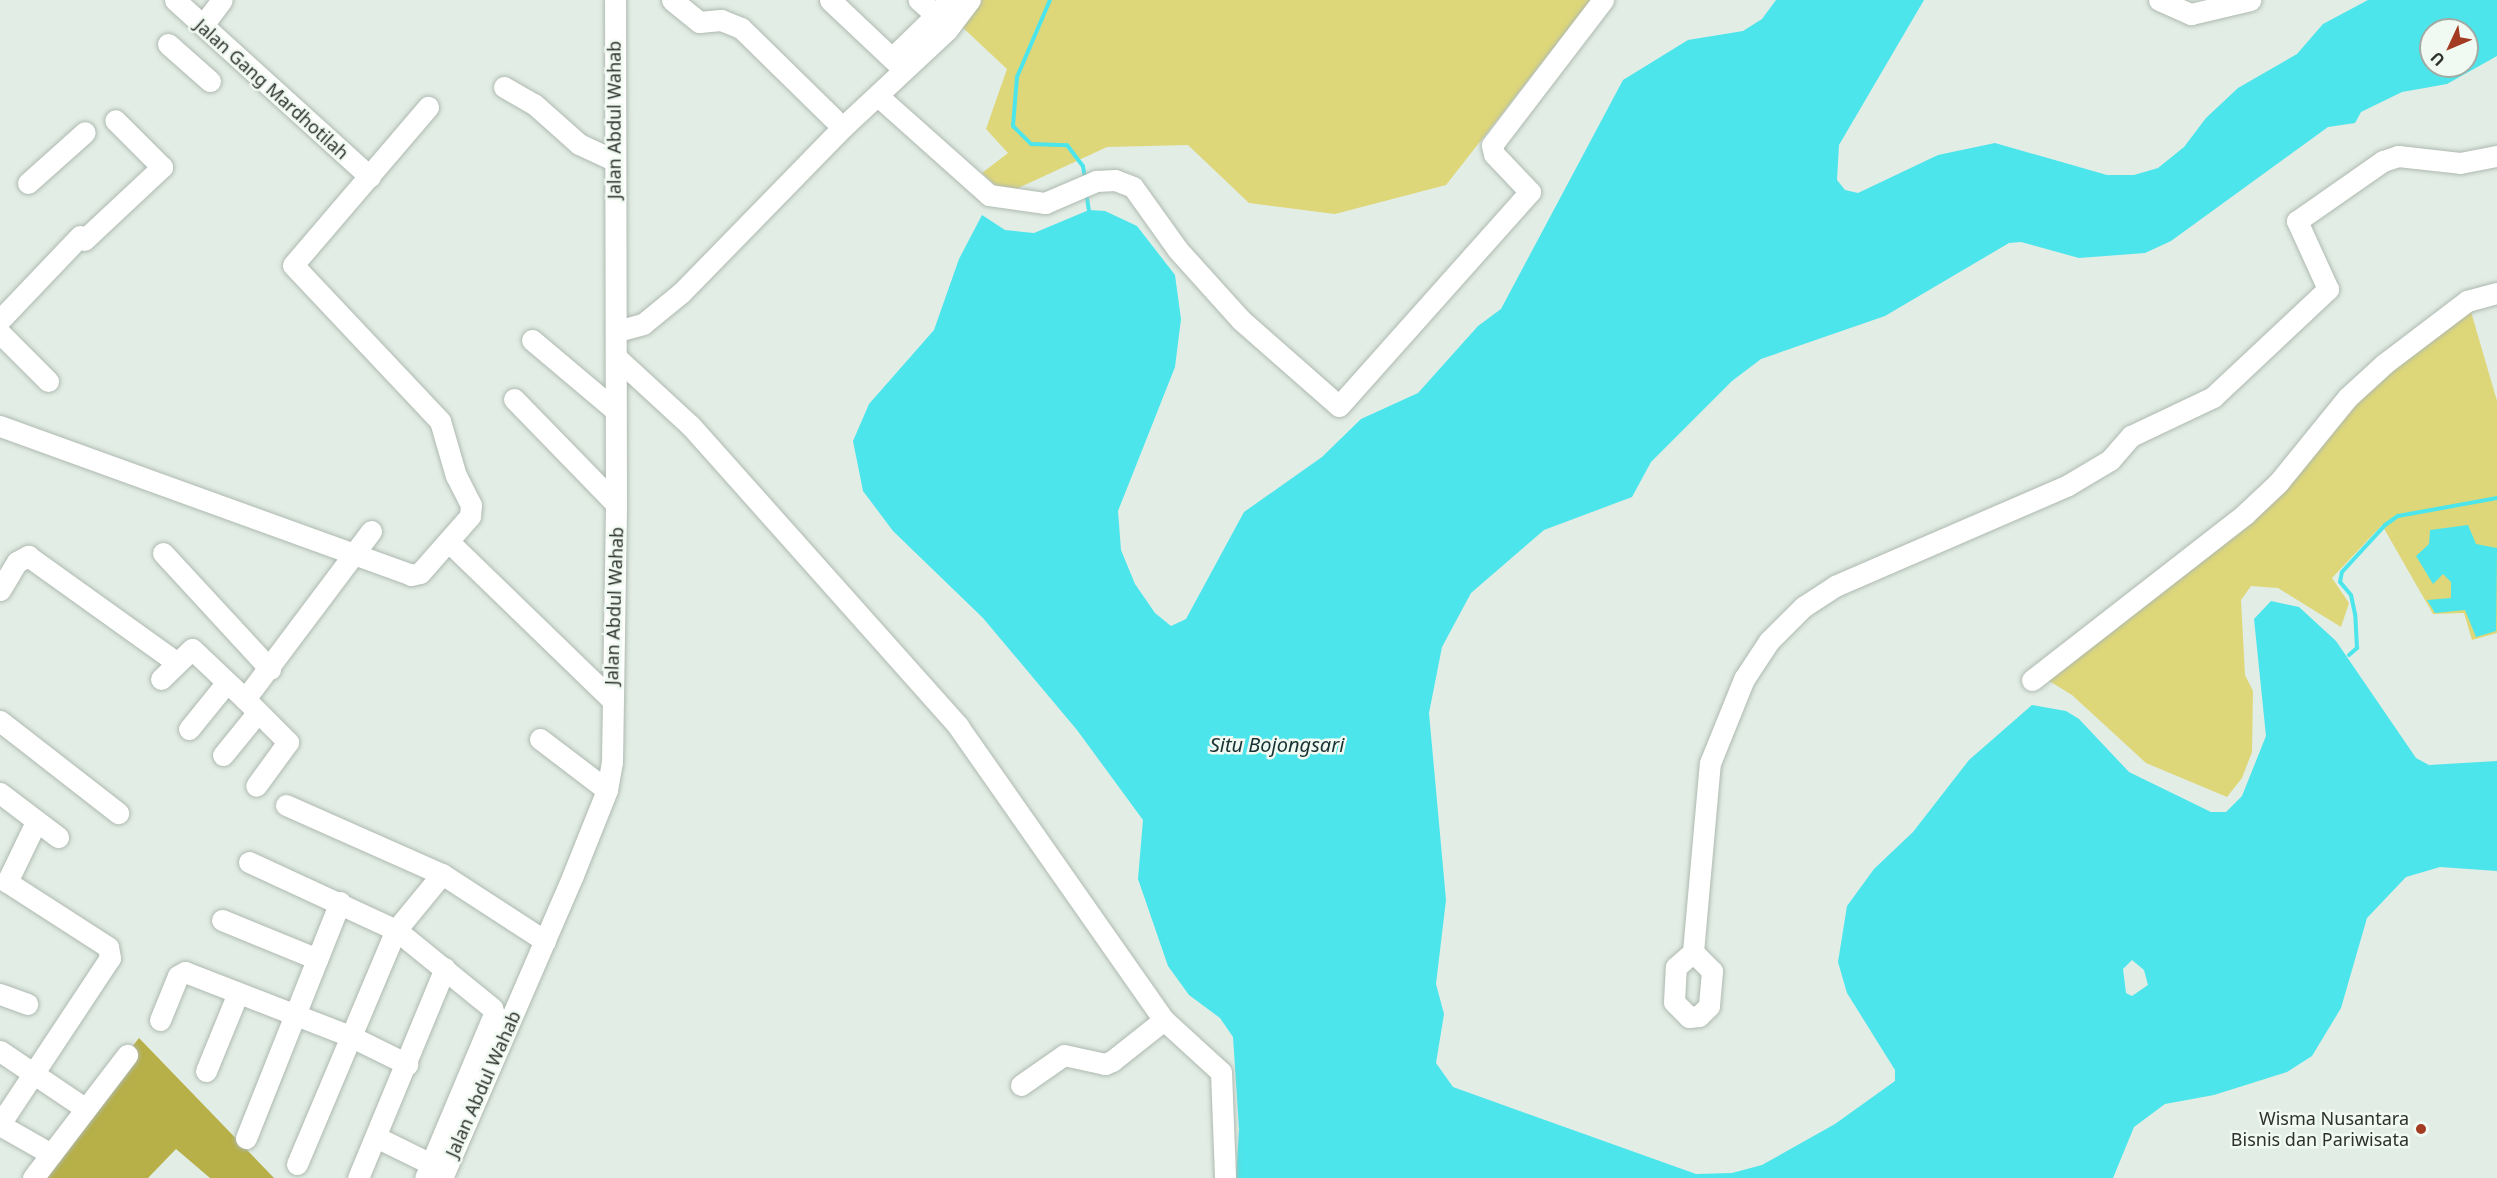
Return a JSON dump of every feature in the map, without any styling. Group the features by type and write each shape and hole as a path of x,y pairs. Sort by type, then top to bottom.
{"street":[{"name":"Jalan Gang Mardhotilah","path":"175,0 370,177"},
{"path":"210,81 162,43 198,21 222,0"},
{"name":"Jalan Abdul Wahab","path":"433,1173 512,1020 607,790 616,504 617,331 613,159 615,0"},
{"path":"672,0 699,22 721,21 741,28 834,119"},
{"path":"830,0 898,64"},
{"path":"617,331 643,324 682,292 878,96 898,64 942,8 919,0"},
{"path":"898,64 947,30 970,0"},
{"path":"878,96 989,195 1045,203 1096,181 1115,180 1133,187 1178,250 1241,320 1339,406 1530,192 1494,154 1492,145 1603,0"},
{"path":"2158,0 2191,15 2250,0"},
{"path":"504,87 534,104 579,144 613,159"},
{"path":"0,426 415,575 470,516 471,504 456,476 440,421 292,265 428,107"},
{"path":"0,320 82,238 162,167 115,120"},
{"path":"28,183 85,132"},
{"path":"1694,952 1710,763 1744,679 1775,634 1803,607 1835,586 2068,485 2110,459 2131,436 2213,397 2328,289 2297,221 2328,197 2390,158 2446,164 2497,156"},
{"path":"2032,680 2245,514 2288,471 2348,397 2384,364 2467,301 2497,293"},
{"path":"0,333 48,381"},
{"path":"532,340 615,410"},
{"path":"617,358 691,426 971,741 1164,1020 1221,1072 1226,1110 1225,1178"},
{"path":"514,399 616,504"},
{"path":"223,755 270,669 356,555 371,531"},
{"path":"448,542 611,699"},
{"path":"163,552 270,669"},
{"path":"0,590 17,562 28,556 176,662"},
{"path":"161,679 192,649 288,742 256,786"},
{"path":"189,729 227,682"},
{"path":"0,721 24,735 118,813"},
{"path":"540,739 607,790"},
{"path":"0,793 35,824 58,837"},
{"path":"286,805 442,874 544,941"},
{"path":"35,824 7,882 111,953 0,1124 51,1154"},
{"path":"249,862 340,902 396,930 486,1001 494,1014 433,1173 376,1137"},
{"path":"297,1164 396,930 442,874"},
{"path":"246,1138 292,1014 340,902"},
{"path":"222,920 317,958"},
{"path":"358,1178 445,968"},
{"path":"160,1020 178,976 185,972 350,1036 407,1064"},
{"path":"206,1071 238,993"},
{"path":"0,994 27,1004"},
{"path":"1021,1085 1064,1055 1105,1064 1112,1061 1164,1020"},
{"path":"0,1051 83,1107"},
{"path":"33,1178 83,1107 127,1055"}],"shaded area":[{"path":"982,0 1591,0 1446,185 1335,214 1249,203 1188,145 1107,147 1005,194 982,173 1008,153 986,129 1007,69 960,25"},
{"path":"2469,305 2497,401 2497,633 2472,640 2464,613 2433,614 2382,525 2332,578 2349,603 2341,627 2278,588 2251,586 2241,600 2245,675 2253,691 2252,752 2242,778 2227,797 2146,763 2072,695 2046,679 2200,561 2353,400"},
{"path":"139,1038 274,1178 210,1178 176,1149 148,1178 29,1178"}],"water":[{"name":"Situ Bojongsari","path":"1776,0 1924,0 1839,145 1837,180 1845,190 1858,193 1938,155 1995,143 2107,175 2134,175 2158,168 2184,147 2206,118 2238,88 2297,54 2323,24 2368,0 2497,0 2497,56 2479,66 2479,18 2419,18 2419,78 2458,78 2447,84 2402,92 2361,112 2355,123 2328,127 2171,241 2145,253 2079,258 2021,242 2009,243 1885,316 1761,359 1732,381 1651,462 1632,497 1544,530 1471,593 1442,647 1429,713 1446,900 1436,984 1444,1014 1436,1063 1453,1087 1696,1174 1732,1173 1762,1165 1835,1124 1895,1081 1895,1070 1847,993 1838,962 1847,906 1874,869 1913,832 1969,760 2032,705 2066,711 2079,719 2129,772 2211,812 2226,812 2242,796 2266,736 2254,619 2271,601 2299,607 2336,641 2416,758 2429,765 2497,761 2497,871 2440,867 2406,877 2367,918 2341,1008 2312,1056 2287,1072 2214,1095 2165,1104 2134,1127 2113,1178 1236,1178 1239,1129 1233,1037 1220,1018 1189,995 1168,966 1138,879 1143,820 1077,730 983,618 893,531 863,491 853,441 869,404 934,330 959,259 982,215 1005,230 1034,233 1089,210 1105,211 1137,226 1175,275 1181,319 1175,367 1118,511 1121,550 1135,584 1155,613 1171,626 1186,619 1244,512 1322,457 1361,419 1418,393 1478,326 1501,309 1623,80 1688,40 1743,31 1762,19","holes":["2132,960 2144,970 2148,985 2132,996 2126,993 2123,969"]},
{"path":"2468,525 2476,544 2497,548 2496,631 2476,637 2465,610 2435,613 2427,600 2451,598 2451,582 2443,574 2433,584 2416,556 2429,544 2430,530"}],"waterway":[{"path":"1050,0 1017,77 1013,126 1031,144 1067,145 1083,166 1085,179"},
{"path":"1086,192 1089,210"},
{"path":"2349,655 2357,648 2355,614 2351,595 2340,582 2342,572 2385,525 2398,516 2497,498"}],"place":[{"name":"Wisma Nusantara Bisnis dan Pariwisata","path":"2421,1129"}]}
